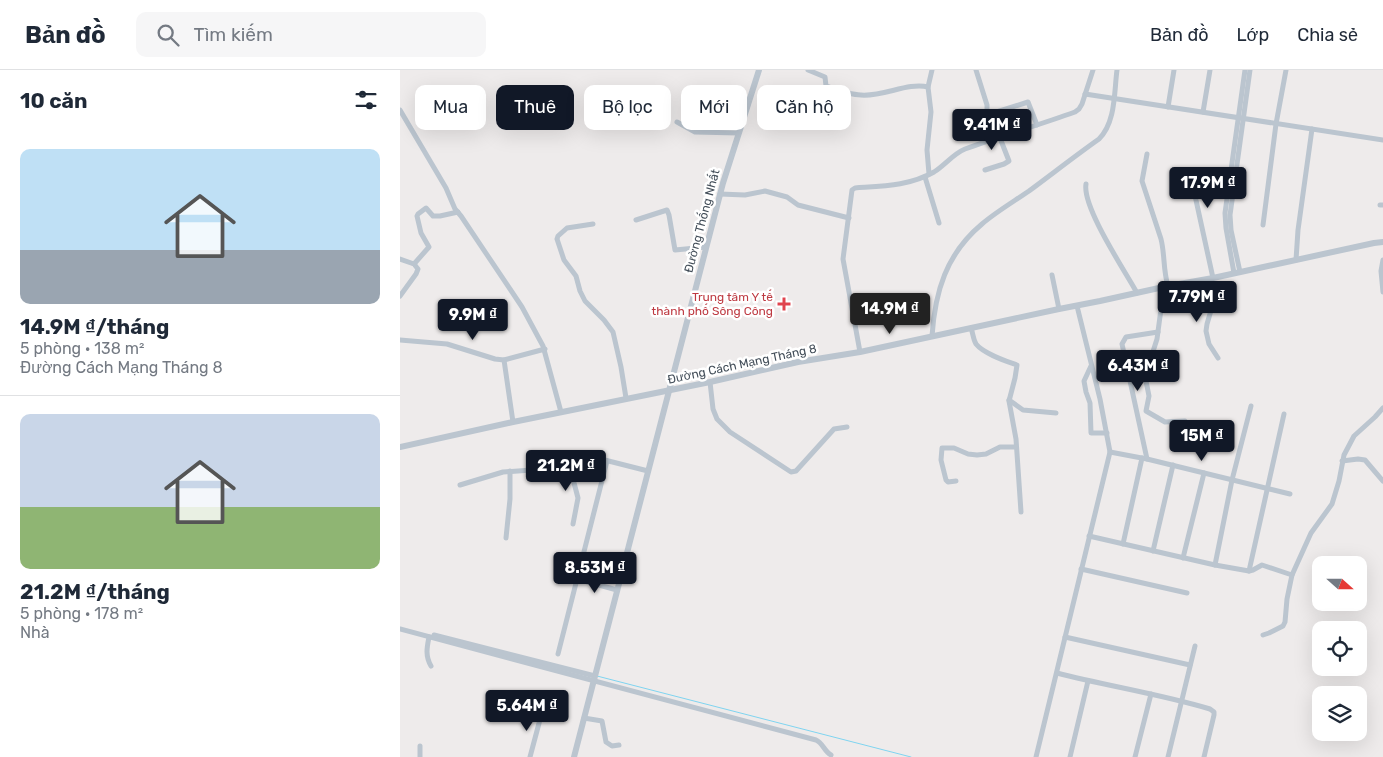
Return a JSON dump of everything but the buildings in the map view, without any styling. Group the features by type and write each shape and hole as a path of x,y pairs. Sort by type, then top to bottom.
{"street":[{"name":"Đường Thống Nhất","path":"574,757 720,194 759,70"},
{"path":"808,70 825,77 826,86 861,96 886,93 918,85 928,87"},
{"path":"932,70 928,87 931,112 927,176 940,223"},
{"path":"976,70 987,105 987,126 990,141"},
{"path":"860,352 843,265 853,188 902,184 927,176 939,169 959,152 1075,112 1082,104 1093,70"},
{"path":"932,336 936,299 947,268 962,245 988,219 1099,139 1109,124 1117,70"},
{"path":"1168,107 1173,70"},
{"path":"1204,112 1210,70"},
{"path":"1237,272 1230,215 1244,70"},
{"path":"1240,118 1250,70"},
{"path":"1263,225 1276,124 1286,70"},
{"path":"1085,94 1383,140"},
{"path":"988,115 1028,102 1037,126"},
{"path":"400,110 430,159 455,209 522,307 545,349 561,412"},
{"path":"677,122 695,132 739,134"},
{"path":"1296,260 1298,230 1312,129"},
{"path":"985,170 1009,161 1000,138"},
{"path":"1147,154 1142,181 1163,247 1165,287 1156,344 1150,360 1146,381 1148,396 1146,411 1165,422 1185,421 1188,425 1190,443 1201,449"},
{"path":"1175,180 1190,176 1194,191 1211,278 1212,307 1206,331 1209,344 1218,358"},
{"path":"1086,184 1085,193 1098,226 1138,293"},
{"path":"720,194 745,195 765,191 787,196 798,205 849,218"},
{"path":"414,264 429,247 421,233 418,214 426,208 433,216 458,212"},
{"path":"636,220 666,210 668,212 675,250 706,247"},
{"path":"593,224 567,228 557,239 564,260 576,276 585,301 613,332 626,398"},
{"name":"Đường Cách Mạng Tháng 8","path":"400,447 798,362 860,352 1383,242"},
{"path":"400,259 414,264 418,269 400,296"},
{"path":"1383,260 1381,271 1383,292"},
{"path":"1052,275 1059,309"},
{"path":"1036,757 1110,452 1097,385 1077,306"},
{"path":"971,328 974,341 981,348 1017,365 1009,407 1016,447 1022,512"},
{"path":"1123,544 1145,459 1122,344 1126,337 1158,332"},
{"path":"400,340 447,344 504,360 545,349"},
{"path":"504,360 513,422"},
{"path":"1091,366 1084,381 1090,403 1091,433 1107,433"},
{"path":"710,382 713,409 717,419 730,432 791,472 796,471 834,429 847,426"},
{"path":"1009,400 1023,410 1056,413"},
{"path":"1215,565 1232,480 1251,406"},
{"path":"1263,635 1283,626 1292,575 1311,533 1332,504 1339,481 1342,461 1354,436 1383,408"},
{"path":"1249,570 1284,414"},
{"path":"956,481 948,482 946,480 941,460 942,448 955,448 968,454 977,455 986,454 1000,447 1016,447"},
{"path":"1110,452 1173,465 1290,494"},
{"path":"460,485 499,473 544,469 585,455 648,471"},
{"path":"568,460 578,498 573,524"},
{"path":"558,654 607,460"},
{"path":"1342,461 1364,460 1383,481"},
{"path":"1153,551 1173,465"},
{"path":"506,538 510,504 510,471"},
{"path":"1183,558 1204,473"},
{"path":"1089,536 1215,565 1253,570 1262,564 1292,575"},
{"path":"1081,569 1187,594"},
{"path":"577,579 617,590"},
{"path":"400,627 816,740 821,742 824,750 831,755"},
{"path":"400,627 429,637 594,679"},
{"path":"429,637 427,652 428,662 431,666"},
{"path":"1065,637 1190,665"},
{"path":"1168,757 1195,646"},
{"path":"1057,673 1151,694 1206,708 1214,712 1204,757"},
{"path":"1070,757 1088,681"},
{"path":"1135,757 1151,694"},
{"path":"530,757 542,712"},
{"path":"584,718 602,721 606,742 612,746 619,746"},
{"path":"420,746 420,757"}],"waterway":[{"path":"597,676 911,757"}],"place":[{"name":"Trung tâm Y tế thành phố Sông Công","path":"784,304"}]}
